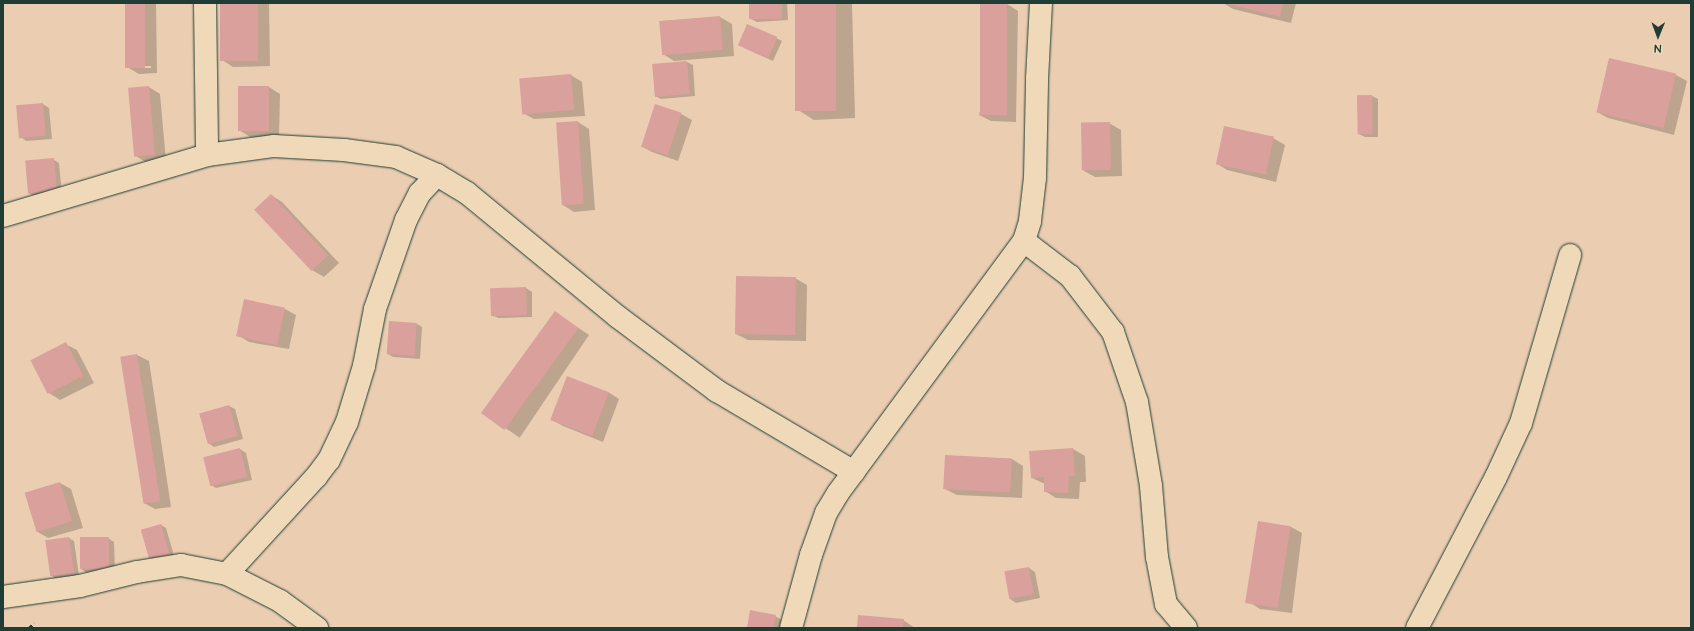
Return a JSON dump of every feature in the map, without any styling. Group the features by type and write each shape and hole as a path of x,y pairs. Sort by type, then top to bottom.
{"street":[{"path":"205,3 207,155"},
{"path":"791,628 811,555 826,512 1024,241 1030,221 1035,178 1040,3"},
{"path":"3,216 207,155 274,146 344,150 396,157 437,174 468,193 618,317 717,391 854,472"},
{"path":"226,574 316,477 329,460 347,422 364,366 375,309 406,220 420,193 437,174"},
{"path":"1024,241 1070,276 1113,332 1137,402 1151,486 1157,557 1166,604 1186,628"},
{"path":"1417,628 1496,477 1521,423 1570,255"},
{"path":"3,597 80,586 137,572 181,565 226,574 280,601 317,628"}],"building":[{"path":"125,3 145,3 145,68 125,68"},
{"path":"220,3 258,3 258,61 220,61"},
{"path":"749,3 782,3 782,19 749,19"},
{"path":"795,3 836,3 836,111 795,111"},
{"path":"980,3 1007,3 1007,115 980,115"},
{"path":"1224,3 1283,3 1280,17"},
{"path":"720,16 723,50 662,55 659,21"},
{"path":"747,24 777,37 768,58 738,45"},
{"path":"1609,58 1676,74 1664,128 1596,113"},
{"path":"687,61 690,94 655,97 652,64"},
{"path":"571,74 574,110 522,114 519,79"},
{"path":"149,86 155,155 134,157 128,88"},
{"path":"238,86 269,86 269,131 238,131"},
{"path":"1357,95 1372,95 1373,134 1358,134"},
{"path":"43,103 46,136 19,138 16,105"},
{"path":"655,104 682,113 668,155 641,147"},
{"path":"578,121 584,204 562,205 556,123"},
{"path":"1110,122 1111,170 1082,170 1081,123"},
{"path":"1224,126 1274,137 1266,175 1216,164"},
{"path":"54,158 57,191 28,193 25,161"},
{"path":"271,194 328,255 311,271 254,210"},
{"path":"736,276 796,277 795,335 735,334"},
{"path":"526,287 527,315 491,316 490,288"},
{"path":"244,299 285,308 277,345 236,336"},
{"path":"555,311 578,328 504,430 481,413"},
{"path":"389,321 417,323 415,356 387,354"},
{"path":"66,342 83,376 48,394 30,360"},
{"path":"137,354 160,501 144,504 120,357"},
{"path":"567,376 609,392 592,436 550,420"},
{"path":"229,405 238,436 208,444 199,414"},
{"path":"240,448 247,477 210,486 203,457"},
{"path":"1073,448 1075,476 1069,476 1068,493 1044,492 1044,477 1031,478 1029,451"},
{"path":"945,455 1012,459 1010,492 943,489"},
{"path":"60,482 72,521 37,532 25,493"},
{"path":"1258,521 1291,526 1278,608 1245,603"},
{"path":"161,524 170,556 150,562 141,530"},
{"path":"69,537 74,573 50,576 45,540"},
{"path":"80,537 109,537 109,569 80,569"},
{"path":"1029,567 1034,595 1009,599 1004,571"},
{"path":"750,610 776,615 773,628 747,628"},
{"path":"858,615 904,619 903,628 857,628"}]}
